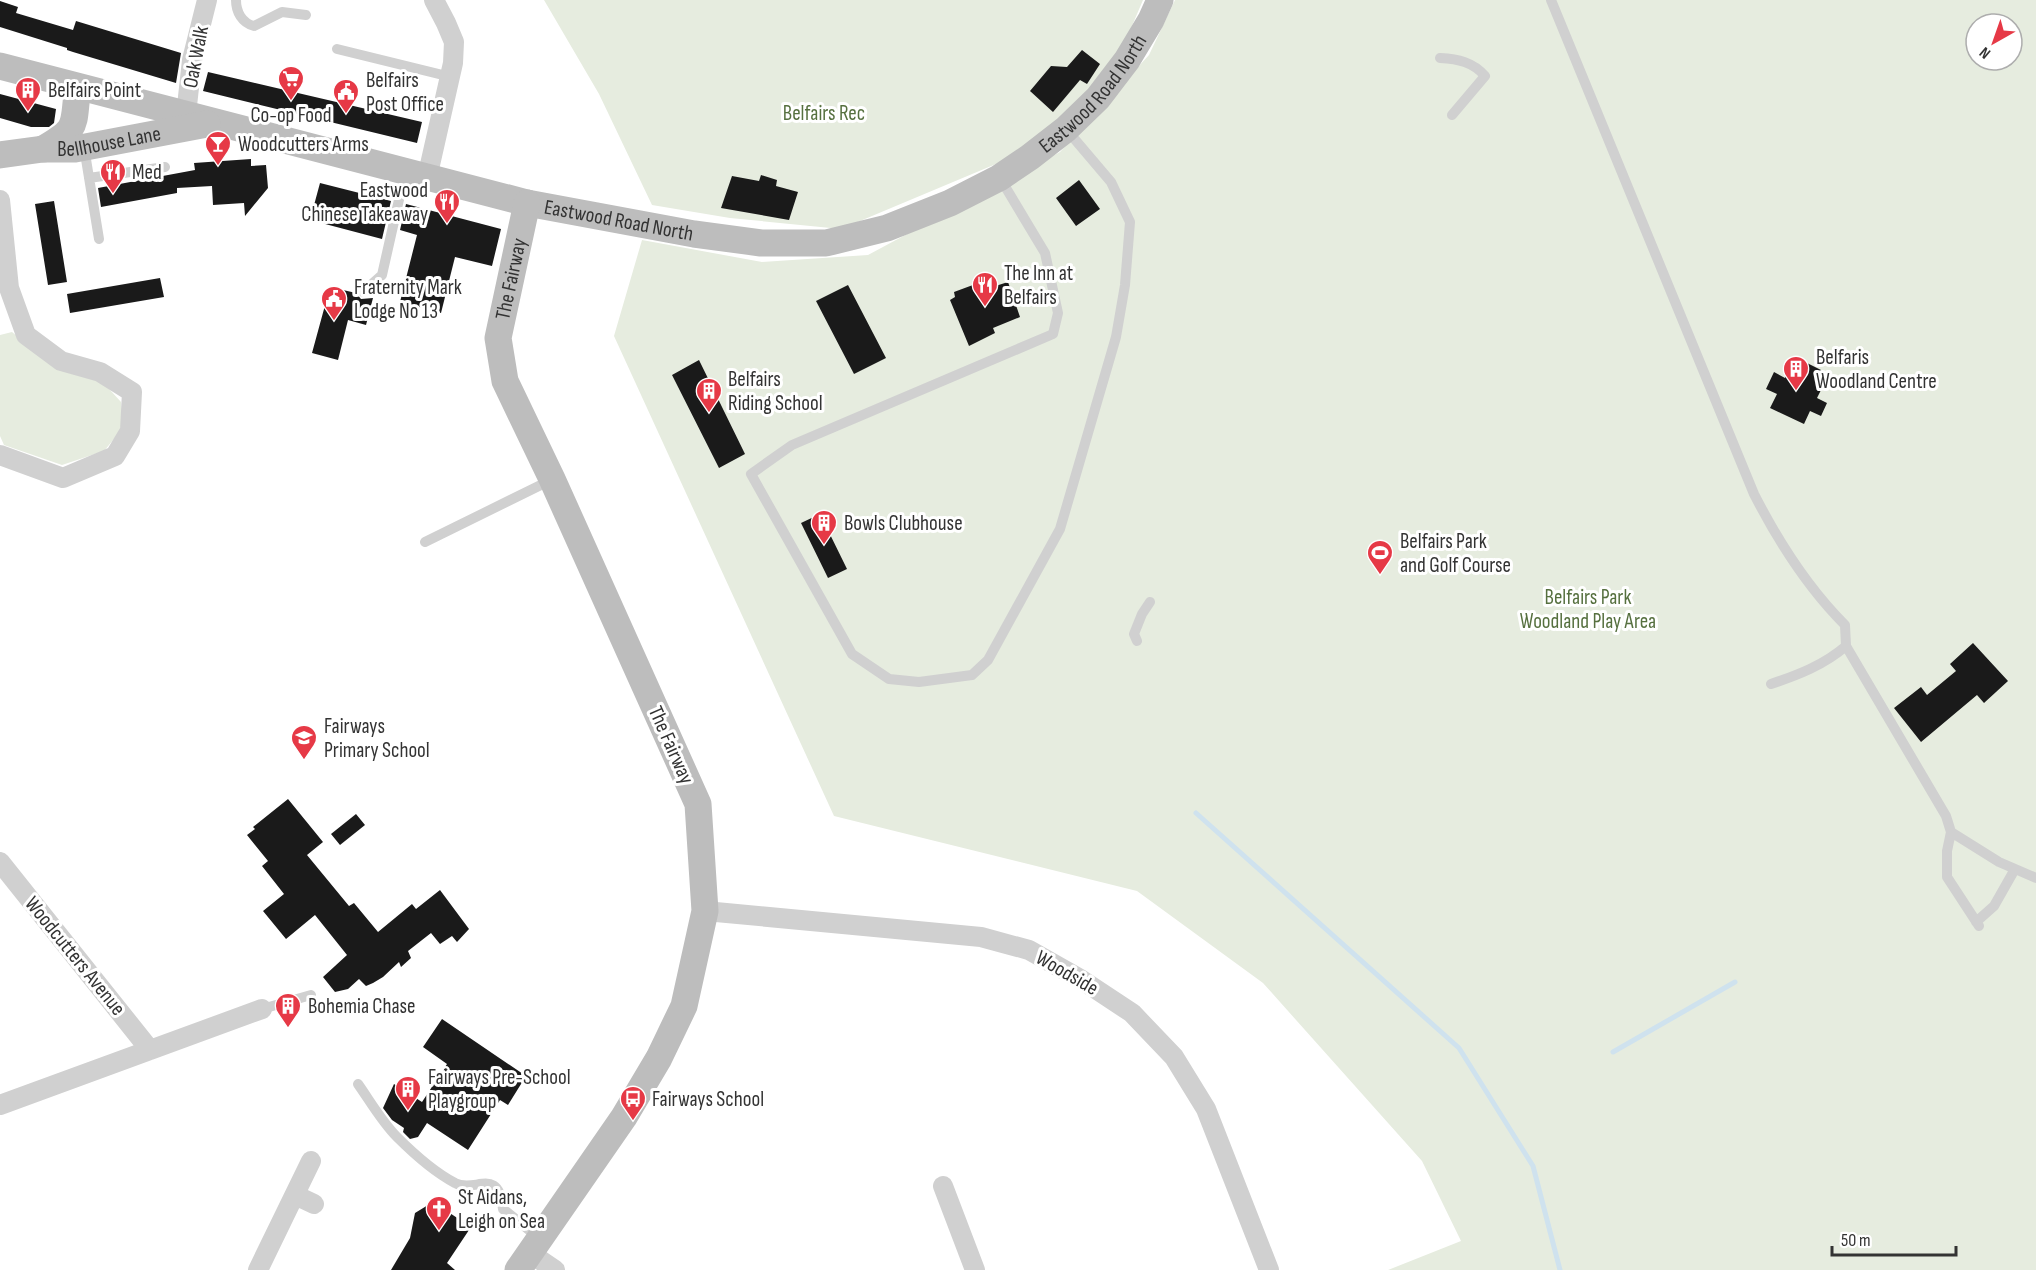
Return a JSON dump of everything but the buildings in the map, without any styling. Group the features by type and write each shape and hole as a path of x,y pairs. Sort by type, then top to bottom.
{"street":[{"name":"Oak Walk","path":"186,114 192,60 207,0"},
{"path":"416,176 451,76 453,63 454,42 434,0"},
{"name":"Eastwood Road North","path":"0,66 527,203 694,234 761,243 826,243 887,228 950,203 999,178 1066,129 1098,98 1127,60 1160,0"},
{"path":"78,87 75,120 82,141"},
{"path":"142,136 145,105"},
{"name":"Bellhouse Lane","path":"0,155 82,141 142,136 217,122"},
{"path":"0,200 9,288 26,335 61,361 100,372 132,392 130,430 115,456 63,478 0,455"},
{"name":"The Fairway","path":"527,203 498,338 505,381 552,479 698,804 705,911 684,1006 659,1058 624,1117 529,1254"},
{"path":"0,306 9,288"},
{"name":"Woodcutters Avenue","path":"0,862 150,1050"},
{"name":"Woodside","path":"705,911 981,937 1029,950 1082,980 1132,1013 1174,1057 1206,1109 1269,1270"},
{"path":"0,1105 262,1009"},
{"path":"258,1270 311,1161"},
{"path":"943,1186 975,1270"},
{"path":"295,1195 314,1204"},
{"path":"529,1254 555,1270"}],"lane":[{"path":"236,0 237,10 244,21 254,26 282,12 306,15"},
{"path":"1551,0 1754,494 1775,534 1829,609 1845,625 1846,646 1946,816 1951,832 1947,851 1947,877 1978,924 1994,906 2015,869"},
{"path":"337,49 451,76"},
{"path":"1440,58 1466,62 1478,68 1485,76 1452,115"},
{"path":"999,178 1045,253 1058,313 1053,334 792,446 751,474 852,654 889,679 919,682 972,675 988,660 1060,529 1116,337 1125,285 1130,222 1112,182 1066,129"},
{"path":"82,141 99,239"},
{"path":"89,178 165,166"},
{"path":"363,292 382,274 416,176"},
{"path":"425,542 552,479"},
{"path":"1137,641 1134,634 1150,602"},
{"path":"1771,684 1799,675 1836,655 1846,646"},
{"path":"1951,832 1999,862 2036,878"},
{"path":"262,1009 310,995"},
{"path":"358,1084 397,1137 446,1178 460,1186 482,1182 493,1185 501,1196 502,1209 529,1254"}],"green space":[{"name":"Belfairs Rec","path":"544,0 1143,0 1120,54 1039,146 841,229 730,218 652,205 599,94"},
{"name":"Belfairs Park and Golf Course","path":"1175,0 2036,0 2036,1270 1388,1270 1461,1241 1422,1161 1263,983 1137,891 834,816 614,336 642,240 762,262 868,255 1060,152 1149,55"},
{"path":"12,332 51,364 100,379 121,402 123,428 104,451 62,465 4,445 0,436 0,335"}],"waterway":[{"path":"1196,813 1459,1048 1533,1166 1560,1270"},
{"path":"1613,1052 1735,982"}],"place":[{"name":"Co-op Food","path":"291,102"},
{"name":"Belfairs Point","path":"28,113"},
{"name":"Belfairs Post Office","path":"346,115"},
{"name":"Woodcutters Arms","path":"218,167"},
{"name":"Med","path":"113,195"},
{"name":"Eastwood Chinese Takeaway","path":"447,225"},
{"name":"The Inn at Belfairs","path":"985,308"},
{"name":"Fraternity Mark Lodge No 13","path":"334,322"},
{"name":"Belfaris Woodland Centre","path":"1796,392"},
{"name":"Belfairs Riding School","path":"709,414"},
{"name":"Bowls Clubhouse","path":"824,546"},
{"name":"Belfairs Park and Golf Course","path":"1380,576"},
{"name":"Fairways Primary School","path":"304,761"},
{"name":"Bohemia Chase","path":"288,1029"},
{"name":"Fairways Pre-School Playgroup","path":"408,1112"},
{"name":"Fairways School","path":"633,1122"},
{"name":"St Aidans, Leigh on Sea","path":"439,1232"}],"park label":[{"name":"Belfairs Park Woodland Play Area","path":"1588,609"}]}
